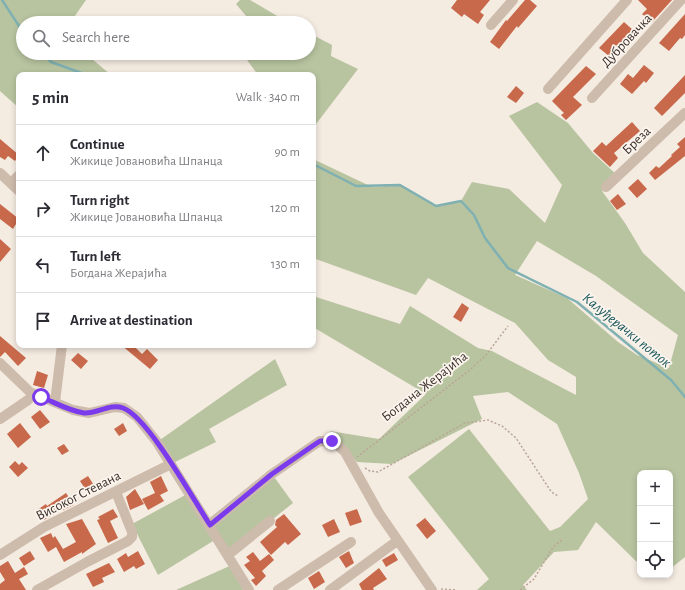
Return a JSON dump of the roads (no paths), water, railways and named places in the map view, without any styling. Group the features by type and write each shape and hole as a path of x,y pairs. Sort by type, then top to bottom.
{"street":[{"path":"491,25 513,0"},
{"path":"548,89 627,0"},
{"name":"Дубровачка","path":"592,98 681,0"},
{"name":"Бреза","path":"606,187 685,113"},
{"path":"0,173 16,188"},
{"path":"11,183 16,178"},
{"path":"55,402 62,348"},
{"path":"0,363 34,394 83,413 95,412 115,406 124,408 137,417 146,427 171,464 229,554 249,590"},
{"path":"0,419 28,400 34,394"},
{"path":"210,525 272,474 320,441 337,443 352,464 379,513 397,541 432,590"},
{"name":"Високог Стевана","path":"0,555 44,527 171,464"},
{"path":"37,590 128,541 132,537 132,532 116,492"},
{"path":"229,554 270,521"},
{"path":"330,590 397,541"},
{"path":"278,590 351,542"}],"waterway":[{"name":"Калуђерачки поток","path":"2,0 16,21"},
{"name":"Калуђерачки поток","path":"49,60 79,72"},
{"name":"Калуђерачки поток","path":"316,166 356,186 400,185 436,206 461,201 474,215 485,238 508,268 577,302 671,380 685,397"}]}
